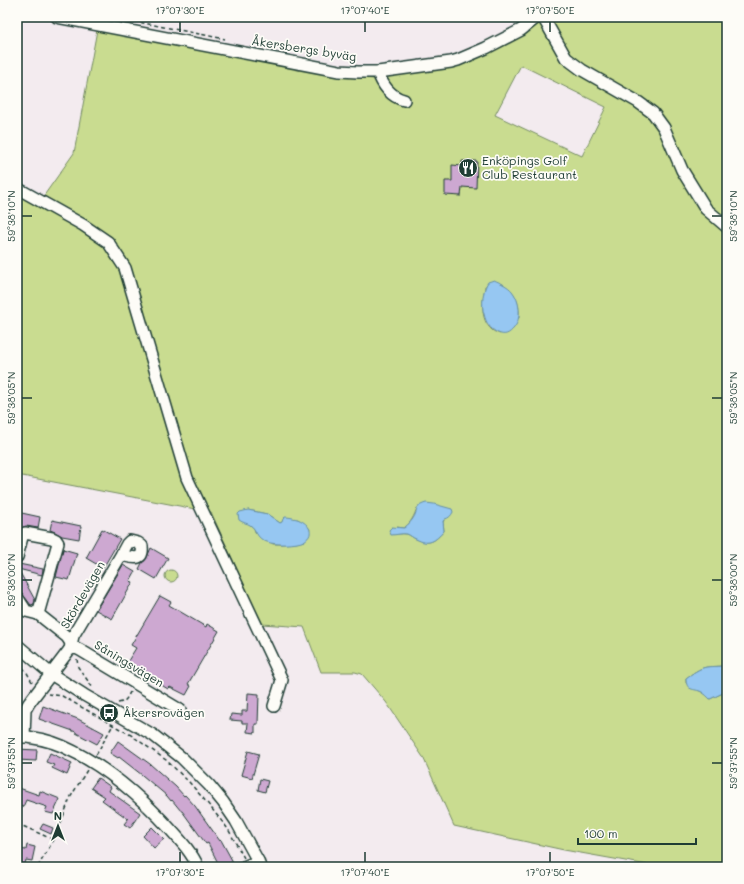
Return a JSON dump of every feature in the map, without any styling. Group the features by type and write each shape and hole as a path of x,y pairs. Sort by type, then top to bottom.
{"street":[{"name":"Åkersbergs byväg","path":"57,17 339,71 358,72 378,72 458,60 486,48 521,30 537,17"},
{"path":"543,17 566,58 582,70 638,102 653,113 664,128 682,170 706,209 727,227"},
{"path":"378,72 380,80 391,94 404,100"},
{"path":"17,188 83,225 108,242 125,268 187,478 282,680 274,706"},
{"path":"17,557 23,534 25,533 52,538 58,543 38,614"},
{"name":"Skördevägen","path":"74,648 73,636 121,555"},
{"name":"Såningsvägen","path":"17,596 26,611 38,614 67,637 74,648 180,710"},
{"path":"17,645 51,674 152,735 182,758 209,785 228,808 236,821 259,864 246,866"},
{"path":"74,648 51,674 29,703 25,710 21,737 50,741 61,746 92,762 127,787 161,819 189,852 198,867"}],"path":[{"path":"74,648 78,667 95,692"},
{"path":"17,663 26,671 35,685 48,694 62,696 131,735 166,760 189,782 228,829 246,866"},
{"path":"114,703 123,702 127,698 135,683"},
{"path":"38,867 54,840 70,798 113,725"},
{"path":"17,824 54,840"}],"green space":[{"path":"542,17 727,17 727,665 707,667 696,671 686,678 686,683 705,694 710,699 727,690 727,867 659,867 564,850 454,826 423,757 386,702 362,674 355,672 321,672 304,627 262,624 211,512 17,475 17,192 38,204 74,153 97,30 374,79 455,65","holes":["521,65 606,107 582,156 495,115","501,283 506,286 513,293 519,307 519,318 500,334 492,330 485,320 483,309 485,286","417,508 445,519 443,522 444,531 437,538 428,542 415,539 407,534 391,534 397,527 404,528 412,519","248,510 267,514 280,523 298,519 310,529 304,541 296,543 273,544 255,532 254,528 250,525"]},
{"path":"169,570 173,570 177,576 173,582 169,582 165,578 165,574"}],"water":[{"path":"494,280 510,289 515,295 518,304 519,315 517,324 507,334 500,334 491,328 483,311 485,289 488,282"},
{"path":"426,503 452,509 453,512 443,521 444,531 435,540 425,542 415,539 407,534 391,535 389,530 392,527 404,528 413,519 418,507"},
{"path":"248,510 267,514 280,523 285,517 301,520 309,528 310,535 304,541 291,544 267,542 258,536 249,524 239,520 238,514"},
{"path":"727,665 727,690 723,693 710,699 702,692 691,689 687,686 686,678 698,670 707,667"}],"building":[{"path":"462,161 477,161 476,188 462,187 461,196 445,195 445,181 452,181 452,165 462,166"},
{"path":"17,512 40,517 38,528 26,526 20,528 17,527"},
{"path":"52,520 81,526 79,539 62,536 50,530"},
{"path":"102,529 120,539 103,568 86,558"},
{"path":"151,548 168,558 156,579 139,569"},
{"path":"63,549 77,553 69,580 56,577"},
{"path":"17,564 43,569 42,575 18,569 35,600 34,604 31,605 17,587"},
{"path":"123,565 135,572 130,581 133,582 112,619 96,610"},
{"path":"160,596 171,602 169,605 206,627 207,624 219,631 188,684 191,686 186,695 170,687 168,689 126,664 136,648 131,645"},
{"path":"248,693 259,694 258,724 255,724 255,733 247,732 248,723 230,720 231,714 242,715 242,711 247,711"},
{"path":"43,706 78,719 104,733 97,744 76,732 39,719"},
{"path":"118,741 150,764 184,796 185,795 195,806 220,841 221,840 233,862 220,867 208,843 206,844 172,800 171,801 167,796 119,757 118,758 110,753"},
{"path":"17,749 37,750 36,761 17,760"},
{"path":"248,751 259,754 252,778 241,775"},
{"path":"50,753 72,763 67,775 52,768 54,765 46,762"},
{"path":"98,778 111,787 109,791 140,813 130,828 124,824 128,819 102,800 105,797 91,788"},
{"path":"260,779 268,781 265,792 258,790"},
{"path":"19,788 39,795 40,791 60,799 53,814 45,812 47,807 26,800 23,807 17,805 17,793"},
{"path":"43,824 53,828 51,834 40,829"},
{"path":"152,827 164,839 154,848 143,836"},
{"path":"27,845 35,847 32,861 26,860 25,864 17,862 19,849 26,850"}],"place":[{"name":"Enköpings Golf Club Restaurant","path":"468,168"},
{"name":"Åkersrovägen","path":"109,713"}]}
